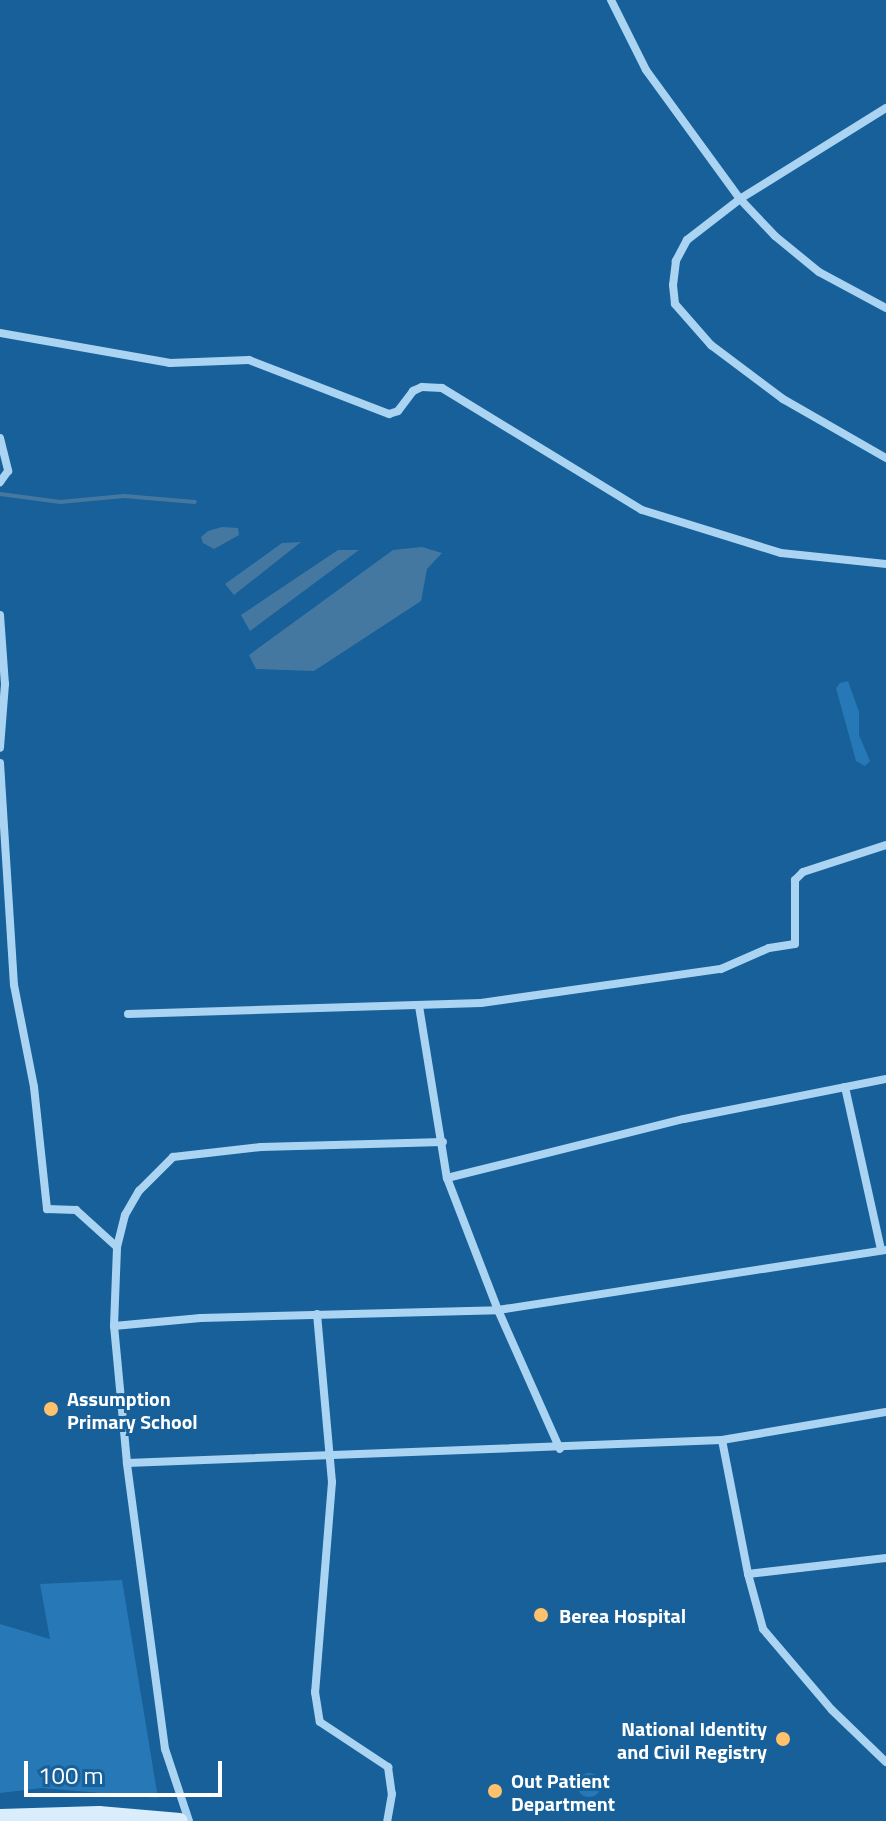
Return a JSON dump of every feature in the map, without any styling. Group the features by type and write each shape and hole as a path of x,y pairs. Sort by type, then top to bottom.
{"main road":[{"path":"0,1817 99,1814 180,1821"}],"street":[{"path":"611,0 646,70 740,199 775,236 819,272 886,308"},
{"path":"886,108 740,199 687,240 676,261 673,285 675,304 711,345 783,399 886,458"},
{"path":"0,333 170,363 249,360 389,414 398,411 413,391 422,387 442,388 642,510 781,553 886,564"},
{"path":"0,438 8,471 0,482"},
{"path":"0,615 5,684 0,748"},
{"path":"0,763 14,985 34,1087 47,1209 76,1210 117,1247"},
{"path":"128,1014 419,1006 555,995 721,969 769,948 795,944 795,880 803,872 886,845"},
{"path":"419,1006 447,1178 498,1310 560,1449"},
{"path":"447,1178 684,1119 886,1079"},
{"path":"114,1326 153,1320 498,1310 884,1250 845,1087"},
{"path":"189,1821 165,1749 127,1463 114,1326 117,1247 125,1215 139,1191 173,1157 261,1147 443,1142"},
{"path":"317,1314 332,1482 315,1692 320,1722 388,1767 392,1794 387,1821"},
{"path":"127,1463 330,1454 560,1449 722,1440 886,1412"},
{"path":"722,1440 748,1574 763,1629 832,1710 886,1762"},
{"path":"748,1574 886,1558"}],"shaded area":[{"path":"222,527 238,528 239,535 214,549 203,543 201,537 208,531"},
{"path":"301,542 234,595 225,584 282,543"},
{"path":"422,547 442,553 427,569 421,601 314,671 256,669 249,655 393,550"},
{"path":"338,550 359,550 250,631 241,615"},
{"path":"848,681 859,712 859,735 870,761 865,766 856,761 836,688"},
{"path":"122,1580 158,1798 42,1788 0,1793 0,1624 50,1639 40,1584"},
{"path":"589,1773 597,1777 601,1785 597,1793 589,1797 581,1793 577,1785 581,1777"}],"waterway":[{"path":"0,494 60,502 124,496 195,502"}],"place":[{"name":"Assumption Primary School","path":"51,1409"},
{"name":"Berea Hospital","path":"541,1615"},
{"name":"National Identity and Civil Registry","path":"783,1739"},
{"name":"Out Patient Department","path":"495,1791"}]}
